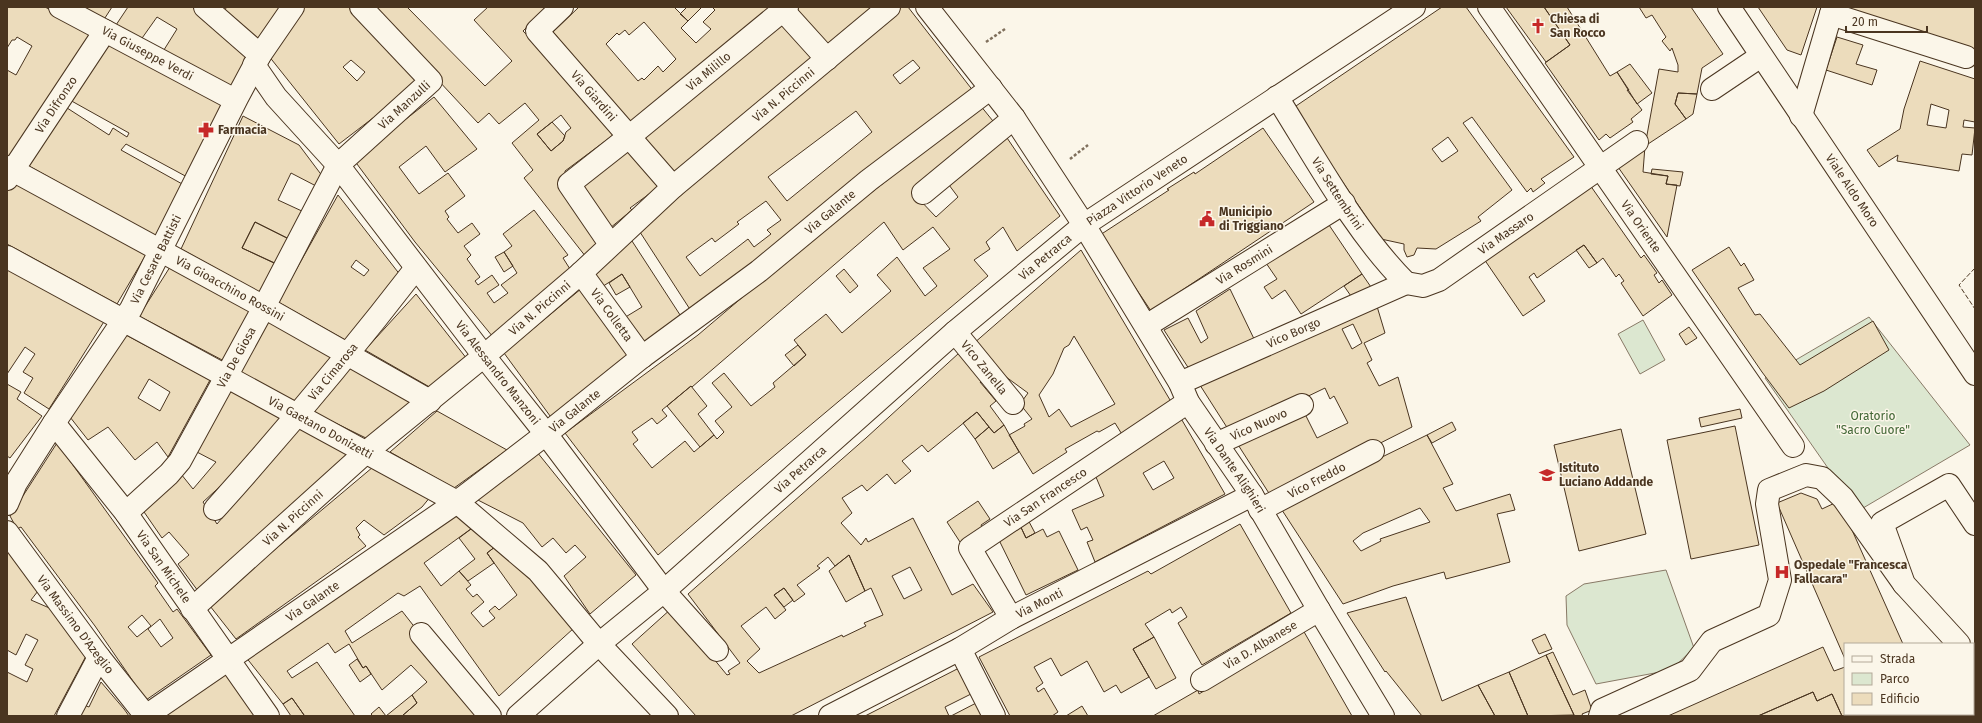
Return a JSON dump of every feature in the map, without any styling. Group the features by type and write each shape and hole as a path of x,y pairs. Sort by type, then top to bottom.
{"street":[{"name":"Via Giuseppe Verdi","path":"60,7 236,99"},
{"name":"Via Cesare Battisti","path":"7,504 12,479 54,423 124,321 236,99 257,60 293,7"},
{"name":"Via Manzulli","path":"338,165 431,81 361,7"},
{"name":"Via Giardini","path":"562,7 537,31 673,187"},
{"name":"Via N. Piccinni","path":"192,610 365,454 484,356 581,273 610,244 673,187 889,7"},
{"name":"Piazza Vittorio Veneto","path":"927,7 1014,118 1084,225 1414,7"},
{"name":"Via Oriente","path":"1489,7 1793,446"},
{"name":"Viale Aldo Moro","path":"1729,7 1975,374"},
{"name":"Via Milillo","path":"610,244 568,184 630,136 783,8"},
{"path":"783,8 826,59"},
{"name":"Via Alessandro Manzoni","path":"214,10 257,60 276,97 338,165 484,356 546,434 664,591 717,650"},
{"path":"1801,116 1832,10 1966,56"},
{"name":"Via Difronzo","path":"9,172 105,31"},
{"path":"1712,89 1761,56"},
{"name":"Via Galante","path":"146,716 456,502 546,434 642,357 759,271 869,180 991,88"},
{"path":"236,99 276,97"},
{"name":"Via Settembrini","path":"1277,97 1344,204 1389,266 1406,283"},
{"path":"923,193 1014,118"},
{"name":"Via Massaro","path":"1406,283 1423,286 1439,280 1600,166 1637,142"},
{"name":"Via De Giosa","path":"126,513 169,474 180,461 224,376 264,307 338,165"},
{"name":"Via Gioacchino Rossini","path":"9,172 264,307 430,401"},
{"name":"Via Rosmini","path":"1146,326 1344,204"},
{"name":"Via Dante Alighieri","path":"1084,225 1216,444 1256,502 1383,716"},
{"name":"Via Petrarca","path":"518,716 599,644 664,591 955,332 1084,225"},
{"name":"Via Gaetano Donizetti","path":"7,257 365,454 456,502 538,571 599,644 667,716"},
{"name":"Via Cimarosa","path":"215,509 298,416 349,355 416,268"},
{"name":"Via Colletta","path":"581,273 642,357"},
{"name":"Vico Borgo","path":"1184,392 1406,283"},
{"name":"Vico Zanella","path":"955,332 1013,403"},
{"name":"Via San Francesco","path":"1011,618 970,548 1184,392"},
{"name":"Vico Nuovo","path":"1216,444 1302,405"},
{"name":"Via San Michele","path":"54,423 126,513 192,610 228,658 268,716"},
{"name":"Vico Freddo","path":"1256,502 1373,451"},
{"path":"1600,716 1602,710 1690,670 1712,641 1769,616 1780,580 1767,504 1768,490 1806,475 1822,478 1843,498 1904,584 1958,643"},
{"path":"1904,584 1882,523 1949,485 1975,524"},
{"name":"Via Monti","path":"830,716 960,649 1011,618 1256,502"},
{"name":"Via Massimo D'Azeglio","path":"7,532 99,657 146,716"},
{"name":"Via D. Albanese","path":"1202,680 1319,610"},
{"path":"421,634 490,716"},
{"path":"960,649 994,716"},
{"path":"68,716 99,657"}],"green space":[{"name":"Oratorio \"Sacro Cuore\"","path":"1869,317 1970,445 1858,511 1765,378"},
{"path":"1643,320 1665,360 1640,374 1618,334"},
{"path":"1666,570 1694,648 1671,670 1596,684 1567,625 1566,596 1584,584"}],"building":[{"path":"7,7 45,7 95,34 12,158 7,156 7,70 16,75 32,46 17,37 15,40 12,40 7,48"},
{"path":"80,7 112,7 103,21"},
{"path":"128,7 192,7 249,54 232,93 162,53 177,29 157,17 140,41 114,28"},
{"path":"227,7 283,7 256,42 222,13"},
{"path":"303,7 350,7 393,50 420,82 339,144 268,55","holes":["351,60 365,72 357,81 343,67"]},
{"path":"370,7 407,7 485,86 512,61 474,20 488,7 547,7 523,31 585,95 616,133 565,171 566,184 627,147 660,186 630,208 632,210 604,233 586,257 524,178 533,170 512,143 539,120 525,103 499,124 489,113 478,123","holes":["561,115 571,128 566,132 563,141 551,151 537,134"]},
{"path":"579,7 674,7 688,21 681,28 696,43 711,29 703,22 715,10 712,7 775,7 629,123 553,32","holes":["644,22 676,59 663,72 658,66 644,80 642,78 638,81 606,44 617,33 619,35 625,30 629,35"]},
{"path":"687,7 702,7 688,21 680,14"},
{"path":"792,7 882,7 828,52"},
{"path":"897,7 908,7 974,92 693,314 638,229","holes":["913,60 920,68 900,84 893,75","856,111 872,132 787,201 768,177","766,201 781,220 767,230 771,234 754,247 748,239 700,276 686,257 712,238 715,242 739,224 737,222"]},
{"path":"1442,7 1466,7 1574,157 1541,179 1545,183 1533,192 1531,188 1527,192 1472,117 1463,123 1512,190 1478,217 1481,221 1436,249 1417,248 1414,255 1407,257 1404,250 1404,244 1381,239 1293,108","holes":["1448,137 1458,151 1442,162 1432,149"]},
{"name":"Chiesa di San Rocco","path":"1506,7 1544,7 1570,45 1546,62"},
{"path":"1544,7 1567,7 1610,76 1617,72 1629,90 1627,90 1642,110 1631,119 1633,122 1610,138 1606,134 1599,140 1545,63 1570,45"},
{"path":"1639,7 1691,7 1723,54 1702,68 1697,94 1678,93 1675,104 1686,119 1645,146 1659,69 1678,72 1678,65 1672,48 1670,51 1662,41 1666,37 1652,15 1646,18"},
{"path":"1758,7 1817,7 1801,55 1787,50"},
{"path":"1847,7 1975,7 1975,49 1847,8"},
{"path":"786,22 816,56 674,176 641,137"},
{"path":"1837,37 1863,45 1856,64 1877,70 1872,85 1826,70"},
{"path":"108,40 224,104 189,178 126,144 121,150 184,185 157,237 27,165 64,106 109,135 113,128 127,137 129,133 68,99"},
{"path":"1920,61 1975,79 1975,122 1964,120 1963,127 1975,128 1972,155 1962,154 1959,171 1897,161 1898,155 1879,167 1867,150 1900,129 1904,109","holes":["1931,104 1949,110 1946,128 1927,125"]},
{"path":"1630,64 1652,93 1637,104 1617,72"},
{"path":"1678,93 1697,94 1693,114 1686,119 1675,104"},
{"path":"434,97 477,149 445,172 426,146 399,167 419,194 448,173 465,196 445,211 449,217 447,219 458,233 472,223 480,234 464,246 471,255 467,259 480,277 475,281 478,285 492,275 499,285 487,293 494,303 508,293 501,285 517,273 504,252 512,246 503,234 534,210 568,255 563,258 570,269 493,337 415,242 354,160"},
{"path":"980,105 997,126 917,197 936,217 958,197 946,181 1003,132 1060,216 1017,251 1003,227 986,242 990,249 974,260 988,276 658,555 565,433 698,335 805,244 899,171","holes":["884,222 903,250 933,227 950,249 923,268 937,286 925,296 897,257 877,275 891,291 842,333 826,314 794,340 806,355 773,383 775,387 751,406 724,373 712,383 732,407 715,421 724,432 717,439 714,435 694,452 685,441 652,468 633,444 638,440 632,432 652,418 657,424 667,416 662,410 691,386 692,387"]},
{"path":"243,116 299,145 323,177 318,187 291,173 278,200 304,212 289,239 255,222 242,248 276,264 261,293 181,249"},
{"path":"552,122 565,136 563,141 551,151 537,134"},
{"name":"Municipio di Triggiano","path":"1263,128 1314,202 1151,311 1100,235 1169,190 1167,189 1194,172 1195,174"},
{"path":"1645,146 1643,172 1668,176 1666,184 1677,185 1667,237 1618,167"},
{"path":"1652,169 1683,172 1680,186 1666,184 1668,176 1651,174"},
{"path":"13,180 147,253 117,304 7,244 7,189"},
{"path":"1590,185 1641,258 1644,255 1657,273 1654,275 1659,283 1662,280 1672,295 1643,316 1621,283 1624,281 1619,274 1616,277 1603,258 1597,263 1584,245 1537,278 1534,273 1529,277 1545,301 1523,316 1484,259"},
{"path":"338,195 401,276 347,341 278,302","holes":["356,260 369,270 364,276 351,267"]},
{"path":"255,222 289,239 277,264 242,248"},
{"path":"1327,222 1362,274 1301,314 1285,290 1272,299 1264,287 1277,279 1266,263"},
{"path":"632,241 684,321 553,420 504,353 588,283 583,274","holes":["622,274 642,307 614,324 594,292"]},
{"path":"1584,245 1597,263 1589,268 1576,250"},
{"path":"1729,247 1741,266 1744,263 1754,280 1738,288 1755,315 1760,314 1800,365 1873,321 1889,350 1824,391 1789,408 1762,372 1692,270"},
{"path":"1081,250 1173,405 1123,436 1115,423 1099,432 1097,431 1065,449 1067,452 1033,474 1009,435 1025,426 1024,424 1032,419 1020,404 1028,393 1002,374 973,344","holes":["1074,336 1115,404 1071,427 1059,409 1049,417 1039,395 1053,374 1064,348 1069,345"]},
{"path":"504,252 513,266 504,272 495,257"},
{"path":"170,267 252,309 224,361 139,316"},
{"path":"7,269 105,320 49,409 24,393 33,378 23,372 35,354 25,347 7,374"},
{"path":"844,269 858,286 850,293 836,276"},
{"path":"622,274 630,287 616,295 609,283"},
{"path":"1362,274 1373,290 1353,299 1344,286"},
{"path":"1230,289 1256,343 1191,372 1164,330 1188,318 1201,343 1208,338 1196,311"},
{"path":"416,294 467,359 433,389 365,350"},
{"path":"1376,303 1385,333 1364,343 1372,360 1367,363 1379,386 1398,377 1412,427 1272,498 1198,382","holes":["1353,324 1362,343 1352,349 1342,329","1325,388 1330,399 1334,396 1348,423 1317,438 1304,412 1269,415"]},
{"path":"267,321 336,355 297,402 237,374"},
{"path":"1689,327 1697,338 1686,345 1679,334"},
{"path":"126,335 210,380 168,457 157,442 135,460 108,427 88,440 70,417","holes":["149,379 170,392 160,411 138,398"]},
{"path":"798,345 806,355 794,366 785,355"},
{"path":"959,353 986,377 980,382 996,401 990,406 1004,425 994,433 977,412 928,452 922,445 902,461 911,471 895,484 887,474 867,491 862,485 842,498 852,513 841,523 861,545 866,538 868,542 913,518 952,595 973,584 993,612 791,716 696,716 632,644 672,608 727,675 730,674 728,671 740,663 688,594 866,438","holes":["849,555 865,591 871,588 883,615 864,623 866,626 843,637 842,635 759,673 747,661 760,649 741,626 766,607 775,619 786,610 774,595 784,588 794,602 805,594 797,585 820,568 817,566 828,557 835,566","910,567 922,590 904,599 892,576"]},
{"path":"352,366 416,400 372,441 311,411"},
{"path":"7,384 21,392 17,399 42,416 10,458 7,456"},
{"path":"691,386 707,406 698,414 714,435 700,447 667,406"},
{"path":"230,390 282,417 226,481 203,502 217,524 298,428 354,455 198,591 178,564 189,555 169,532 162,538 142,509 181,474 193,489 216,462 195,451"},
{"path":"1740,409 1742,418 1701,427 1699,418"},
{"path":"437,411 507,450 454,488 390,452"},
{"path":"977,412 989,427 975,439 963,423"},
{"path":"1179,415 1225,494 1095,562 1087,542 1093,540 1087,527 1081,530 1072,510 1104,496 1093,470","holes":["1164,461 1174,478 1153,490 1143,473"]},
{"path":"1452,422 1456,430 1432,443 1427,435"},
{"path":"1004,425 1019,452 993,469 975,439 989,427 994,433"},
{"path":"1735,426 1759,545 1691,559 1667,440"},
{"path":"1621,429 1646,534 1579,551 1554,445"},
{"path":"1427,435 1453,484 1443,488 1456,511 1510,494 1515,510 1497,514 1510,562 1446,579 1444,572 1393,586 1343,604 1280,507","holes":["1420,508 1430,522 1380,539 1381,541 1361,551 1353,541 1363,533"]},
{"path":"57,443 158,583 155,586 173,612 177,609 211,655 146,700 95,626 21,527 17,529 10,516","holes":["142,615 151,626 137,637 128,627","160,619 173,638 161,647 148,629"]},
{"path":"537,452 636,575 590,614 564,576 586,557 575,545 566,553 553,538 542,547 523,523 472,497"},
{"path":"373,467 431,496 422,507 384,535 364,520 356,528 360,535 358,537 366,546 236,639 210,606"},
{"path":"1801,493 1817,499 1822,509 1839,501 1903,643 1844,643 1844,657 1777,503"},
{"path":"978,501 990,519 981,525 982,527 960,542 947,522"},
{"path":"453,510 479,523 424,563 441,586 459,571 471,585 466,589 473,597 477,594 484,602 471,613 483,627 495,618 489,611 495,606 499,610 517,595 487,553 508,537 574,628 499,696 420,586 404,596 398,593 345,631 352,643 402,611 481,712 477,716 402,716 417,703 412,695 427,682 411,665 382,690 366,666 363,668 349,644 335,653 328,643 287,671 292,678 317,662 355,716 303,716 304,715 292,698 283,704 245,656"},
{"path":"1026,516 1035,533 1026,538 1018,521"},
{"path":"1018,521 1026,538 1043,529 1047,537 1059,531 1078,570 1026,595 997,536"},
{"path":"479,523 496,546 487,553 494,563 468,581 459,571 475,559 459,538"},
{"path":"1240,524 1291,613 1202,665 1178,623 1187,617 1181,607 1172,613 1170,609 1145,624 1154,637 1133,649 1149,677 1121,693 1116,685 1104,692 1087,661 1061,676 1051,658 1034,667 1043,683 1036,688 1038,692 1044,688 1058,712 1052,716 1010,716 979,657 1148,571 1151,574"},
{"path":"7,548 38,591 31,600 54,610 86,656 54,716 7,716 7,672 27,682 33,669 25,665 38,640 26,634 16,655 7,650"},
{"path":"849,555 865,591 846,602 829,571"},
{"path":"784,588 793,600 784,607 774,595"},
{"path":"1406,597 1442,701 1478,685 1495,716 1422,716 1386,671 1385,672 1347,613"},
{"path":"1303,630 1352,716 1153,716 1198,690 1199,694"},
{"path":"1545,634 1552,649 1539,654 1532,640"},
{"path":"1154,637 1176,678 1156,689 1133,649"},
{"path":"1823,647 1834,671 1844,667 1844,715 1935,716 1842,716 1832,694 1817,701 1813,692 1758,716 1668,716"},
{"path":"1553,652 1573,695 1585,690 1592,710 1582,714 1583,716 1572,716 1574,715 1546,655"},
{"path":"1546,655 1574,715 1528,716 1509,672"},
{"path":"357,659 363,668 366,666 371,674 360,682 349,665"},
{"path":"961,667 973,693 945,707 949,716 865,716"},
{"path":"225,671 258,716 164,716"},
{"path":"1509,672 1528,716 1495,716 1478,685"},
{"path":"101,682 129,716 79,716 84,705 89,707"},
{"path":"1813,692 1817,701 1832,694 1842,716 1758,716"},
{"path":"412,695 417,703 402,716 386,716"},
{"path":"292,698 304,715 303,716 291,716 283,704"},
{"path":"1974,700 1975,716 1937,716 1974,715"},
{"path":"980,701 988,716 951,716"},
{"path":"1082,706 1088,716 1066,716"},
{"path":"379,707 386,716 373,716 371,714"}],"fence":[{"path":"1975,268 1959,285 1975,309"}],"place":[{"name":"Chiesa di San Rocco","path":"1538,26"},
{"name":"Farmacia","path":"206,130"},
{"name":"Municipio di Triggiano","path":"1207,219"},
{"name":"Istituto Luciano Addande","path":"1547,475"},
{"name":"Ospedale \"Francesca Fallacara\"","path":"1782,572"}]}
